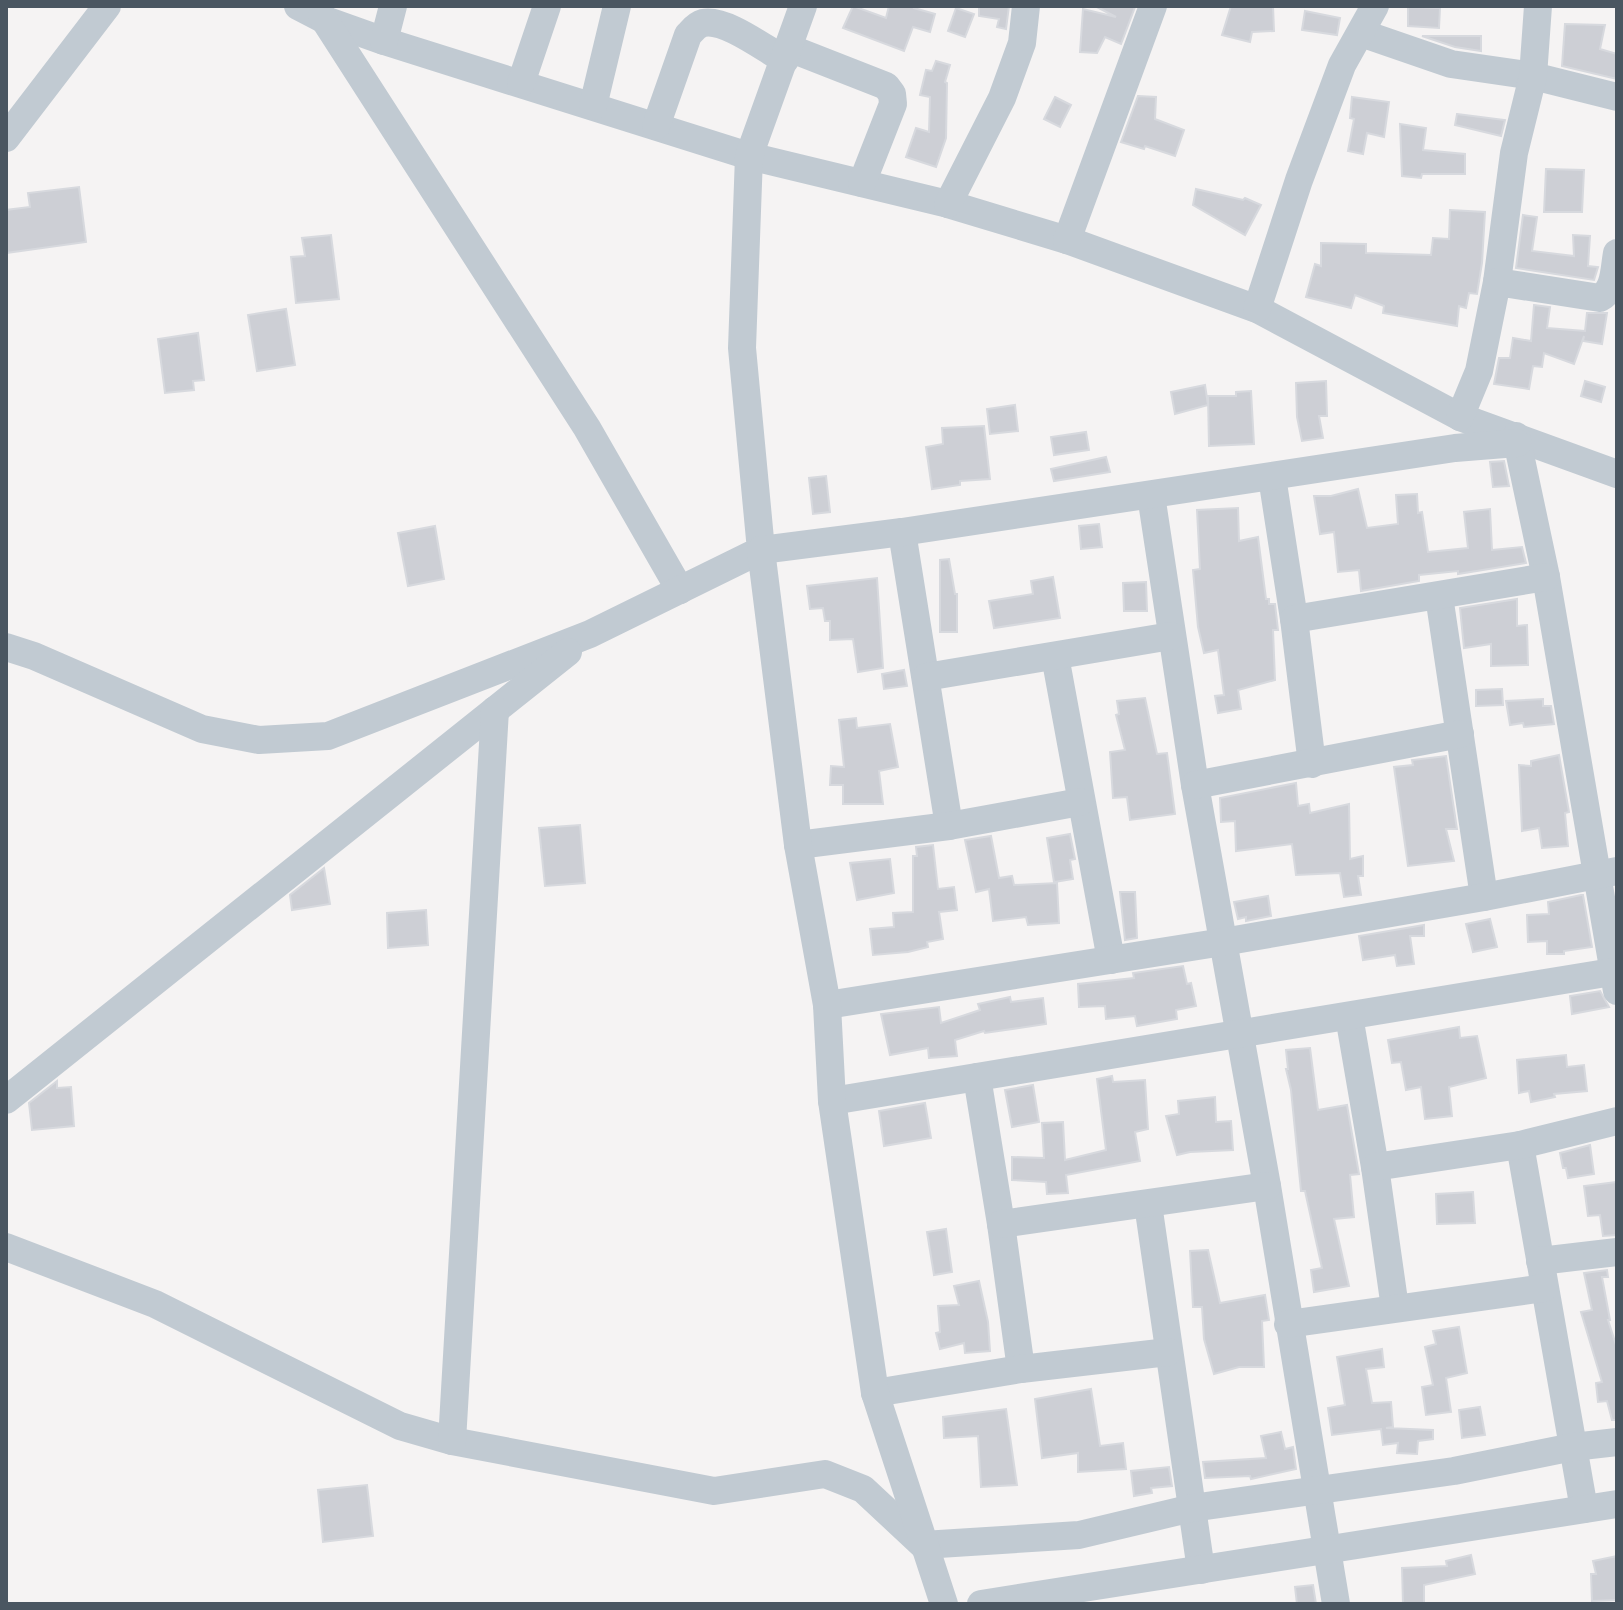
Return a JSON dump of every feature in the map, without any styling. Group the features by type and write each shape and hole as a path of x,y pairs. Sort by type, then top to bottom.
{"street":[{"path":"6,138 107,6"},
{"path":"298,6 384,41 749,156 948,204 1067,240 1257,309 1460,417 1617,474"},
{"path":"384,41 393,6"},
{"path":"521,83 547,6"},
{"path":"593,106 617,6"},
{"path":"803,6 749,156 742,348 761,550 798,845 827,1005 832,1101 875,1393 944,1604"},
{"path":"948,204 1002,98 1022,43 1026,6"},
{"path":"1067,240 1153,6"},
{"path":"1257,309 1299,180 1342,65 1375,6"},
{"path":"1460,417 1479,371 1497,282 1514,153 1533,76 1538,6"},
{"path":"320,13 587,428 680,590"},
{"path":"656,126 688,35 706,22 732,28 787,54 886,86 892,94 893,104 862,183"},
{"path":"1361,33 1451,64 1533,76 1617,97"},
{"path":"1497,282 1600,298 1611,287 1617,253"},
{"path":"6,647 34,656 202,729 259,740 328,736 590,634 761,550 902,532 1517,439"},
{"path":"832,1101 1349,1016 1615,981 1608,872 1517,439"},
{"path":"1272,477 1312,764"},
{"path":"1151,495 1195,785 1267,1186 1336,1604"},
{"path":"902,532 949,826"},
{"path":"1294,619 1546,577"},
{"path":"1439,596 1484,897"},
{"path":"6,1100 590,634"},
{"path":"926,677 1171,636"},
{"path":"1055,656 1111,960"},
{"path":"452,1441 495,710"},
{"path":"1195,785 1460,734"},
{"path":"798,845 949,826 1080,802"},
{"path":"827,1005 1223,942 1484,897 1608,872"},
{"path":"1349,1016 1395,1308"},
{"path":"977,1077 1021,1369"},
{"path":"1375,1167 1520,1145 1617,1121"},
{"path":"1520,1145 1584,1509"},
{"path":"1001,1224 1267,1186"},
{"path":"1148,1204 1201,1570"},
{"path":"6,1247 155,1304 400,1426 452,1441 714,1491 825,1474 863,1489 923,1545 1079,1535 1192,1508 1454,1471 1573,1447 1617,1442"},
{"path":"1288,1324 1395,1308 1542,1275 1617,1252"},
{"path":"875,1393 1021,1369 1168,1352"},
{"path":"981,1604 1617,1504"}],"building":[{"path":"853,6 886,18 889,6 915,6 935,14 930,32 913,27 904,51 843,28"},
{"path":"979,6 1009,6 1006,29 997,27 999,19 979,16"},
{"path":"1095,6 1135,7 1121,44 1105,37 1097,53 1080,52 1083,9 1116,17"},
{"path":"1231,6 1273,6 1274,31 1252,32 1250,42 1222,35"},
{"path":"1408,7 1440,8 1439,28 1408,26"},
{"path":"956,8 974,14 965,37 948,31"},
{"path":"1305,11 1340,18 1337,35 1302,30"},
{"path":"1565,24 1605,25 1600,49 1617,54 1617,79 1562,66"},
{"path":"1422,36 1481,36 1481,51 1455,47"},
{"path":"936,61 950,65 945,82 946,138 936,167 906,157 916,128 929,132 930,97 920,95 926,70 932,71"},
{"path":"1138,96 1156,97 1155,119 1184,130 1175,156 1121,142"},
{"path":"1055,97 1071,105 1060,127 1044,119"},
{"path":"1352,97 1389,102 1384,137 1367,133 1363,154 1348,151 1354,119 1350,118"},
{"path":"1457,114 1505,120 1501,136 1455,125"},
{"path":"1400,124 1426,128 1423,150 1465,154 1465,174 1422,174 1421,178 1402,176"},
{"path":"1546,169 1584,170 1582,212 1544,212"},
{"path":"79,187 86,242 6,253 6,210 30,207 28,193"},
{"path":"1196,189 1245,198 1261,205 1245,235 1193,205"},
{"path":"1450,210 1485,212 1477,294 1469,293 1466,308 1459,306 1457,326 1383,313 1384,306 1355,295 1351,308 1306,297 1315,264 1321,266 1321,243 1366,244 1366,253 1431,255 1433,238 1449,239"},
{"path":"1523,215 1537,217 1532,251 1574,256 1573,235 1590,236 1588,266 1598,267 1594,280 1516,268"},
{"path":"331,235 339,299 296,303 291,257 305,256 302,238"},
{"path":"1534,305 1550,307 1547,328 1585,331 1587,313 1607,313 1602,344 1583,341 1584,336 1574,364 1544,353 1542,367 1533,366 1529,389 1494,384 1499,358 1510,358 1513,338 1531,341"},
{"path":"286,309 295,365 257,371 248,315"},
{"path":"198,333 204,380 193,381 194,390 165,393 158,339"},
{"path":"1326,381 1327,416 1319,416 1323,438 1302,441 1297,417 1296,383"},
{"path":"1585,381 1605,387 1601,402 1581,396"},
{"path":"1205,385 1208,405 1175,414 1171,392"},
{"path":"1251,391 1254,444 1209,446 1208,396 1236,396 1236,392"},
{"path":"1015,405 1018,431 990,434 987,409"},
{"path":"984,426 990,479 960,481 960,485 932,489 926,447 943,444 942,428"},
{"path":"1086,432 1089,450 1054,455 1051,437"},
{"path":"1106,457 1110,472 1054,481 1051,469"},
{"path":"1504,461 1509,486 1493,487 1490,462"},
{"path":"826,476 830,512 813,514 809,478"},
{"path":"1358,489 1367,528 1398,524 1396,495 1417,494 1418,513 1422,512 1428,552 1468,548 1464,512 1490,509 1492,550 1522,547 1526,563 1458,574 1458,571 1419,575 1419,581 1361,591 1359,570 1338,572 1334,532 1320,534 1314,496 1331,496"},
{"path":"1238,508 1239,541 1258,537 1266,599 1269,599 1269,604 1275,604 1278,630 1273,630 1275,680 1238,690 1241,709 1218,713 1215,696 1224,695 1218,650 1204,653 1198,627 1193,570 1200,569 1197,510"},
{"path":"1099,524 1102,547 1081,549 1079,526"},
{"path":"435,526 444,579 408,586 398,533"},
{"path":"949,559 957,594 957,632 940,632 940,560"},
{"path":"1053,577 1060,618 994,628 989,601 1033,594 1031,581"},
{"path":"877,578 883,668 858,672 853,639 830,640 830,621 825,621 823,608 810,609 807,586"},
{"path":"1146,582 1147,611 1124,611 1123,583"},
{"path":"1517,599 1517,626 1527,625 1528,665 1491,666 1491,644 1464,648 1460,608"},
{"path":"904,670 907,686 884,689 882,674"},
{"path":"1502,689 1503,705 1476,706 1476,690"},
{"path":"1145,698 1157,754 1167,753 1175,814 1130,820 1127,797 1113,798 1110,752 1125,750 1116,715 1119,714 1117,701"},
{"path":"1543,699 1543,706 1551,706 1554,724 1510,725 1506,701"},
{"path":"856,718 857,728 890,724 898,767 879,771 883,804 843,804 843,785 830,785 831,766 844,767 839,720"},
{"path":"1559,755 1569,812 1565,813 1568,846 1542,848 1539,828 1522,831 1519,765 1531,766 1531,761"},
{"path":"1446,756 1457,829 1446,829 1454,861 1408,866 1394,767 1413,765 1412,760"},
{"path":"1296,783 1298,806 1309,804 1310,813 1349,804 1350,859 1363,856 1363,876 1358,876 1361,895 1344,897 1340,873 1296,875 1292,844 1236,851 1235,821 1221,822 1220,798"},
{"path":"580,825 585,883 545,886 539,828"},
{"path":"1070,834 1075,859 1070,860 1073,879 1054,882 1047,838"},
{"path":"991,836 999,878 1012,876 1014,885 1057,883 1059,923 1028,925 1026,917 993,921 989,889 976,892 965,840"},
{"path":"933,845 938,889 954,887 957,910 939,912 943,939 927,942 928,947 908,952 873,955 870,929 894,927 893,913 913,912 913,856 917,856 916,847"},
{"path":"890,859 894,893 857,900 850,863"},
{"path":"324,868 330,904 292,910 290,895"},
{"path":"1120,892 1135,892 1137,938 1125,940"},
{"path":"1583,895 1592,947 1564,951 1564,954 1547,954 1547,941 1528,942 1527,915 1549,914 1548,902"},
{"path":"1268,896 1271,916 1246,921 1246,917 1238,919 1234,902"},
{"path":"426,910 428,945 388,948 387,913"},
{"path":"1490,919 1497,947 1473,952 1466,924"},
{"path":"1424,925 1424,936 1410,936 1414,964 1397,966 1395,955 1363,960 1359,936"},
{"path":"1183,966 1196,1006 1176,1010 1177,1019 1137,1026 1135,1016 1106,1019 1105,1006 1079,1007 1078,984 1134,978 1133,973"},
{"path":"1600,991 1609,1007 1572,1014 1570,996"},
{"path":"1010,997 1011,1002 1043,998 1046,1024 984,1031 955,1040 957,1056 929,1058 928,1048 890,1055 881,1014 939,1007 941,1023 980,1010 978,1004"},
{"path":"1459,1027 1460,1038 1477,1036 1486,1078 1449,1087 1452,1116 1425,1119 1421,1087 1406,1090 1401,1062 1392,1063 1388,1040"},
{"path":"1310,1048 1318,1110 1347,1105 1359,1174 1350,1175 1354,1217 1334,1219 1349,1286 1314,1292 1311,1270 1322,1268 1305,1191 1301,1191 1286,1069 1286,1050"},
{"path":"1566,1055 1567,1067 1584,1065 1587,1091 1554,1094 1555,1097 1531,1102 1529,1091 1519,1093 1517,1060"},
{"path":"1112,1076 1113,1082 1145,1080 1148,1129 1135,1132 1140,1161 1066,1175 1068,1193 1047,1194 1046,1182 1012,1180 1012,1157 1044,1158 1042,1123 1063,1122 1065,1160 1106,1150 1097,1079"},
{"path":"57,1081 57,1088 71,1087 74,1126 32,1130 29,1103"},
{"path":"1033,1085 1039,1122 1012,1127 1005,1090"},
{"path":"1215,1097 1216,1122 1231,1121 1233,1150 1177,1155 1166,1116 1179,1114 1178,1101"},
{"path":"925,1103 931,1138 884,1146 879,1111"},
{"path":"1590,1145 1594,1174 1568,1178 1560,1153"},
{"path":"1617,1182 1617,1235 1603,1236 1600,1215 1588,1216 1584,1186"},
{"path":"1473,1192 1475,1223 1437,1224 1436,1194"},
{"path":"946,1229 952,1272 934,1275 927,1232"},
{"path":"1208,1250 1220,1303 1265,1295 1269,1320 1262,1321 1264,1367 1239,1367 1214,1374 1204,1339 1202,1307 1193,1307 1190,1251"},
{"path":"1607,1270 1608,1277 1602,1277 1608,1320 1617,1348 1617,1420 1612,1420 1607,1401 1598,1402 1596,1383 1602,1382 1581,1312 1592,1310 1584,1273"},
{"path":"979,1281 988,1322 990,1351 965,1353 964,1343 940,1349 936,1333 940,1332 938,1306 959,1305 954,1286"},
{"path":"1459,1327 1467,1373 1446,1378 1451,1412 1426,1415 1422,1387 1433,1385 1425,1347 1436,1344 1433,1331"},
{"path":"1382,1349 1384,1367 1366,1369 1372,1403 1391,1402 1393,1427 1386,1428 1433,1430 1433,1439 1418,1441 1417,1454 1397,1453 1398,1443 1383,1445 1381,1429 1332,1435 1328,1408 1345,1405 1337,1357"},
{"path":"1091,1389 1100,1446 1123,1443 1126,1469 1078,1472 1078,1453 1042,1458 1035,1399"},
{"path":"1480,1407 1485,1435 1462,1438 1459,1410"},
{"path":"1006,1409 1017,1485 981,1487 978,1436 944,1438 943,1417"},
{"path":"1281,1432 1285,1449 1293,1447 1296,1469 1251,1479 1250,1476 1205,1478 1203,1462 1266,1458 1261,1436"},
{"path":"1169,1467 1172,1486 1151,1488 1152,1493 1134,1496 1131,1471"},
{"path":"367,1485 373,1536 323,1542 318,1490"},
{"path":"1471,1555 1475,1574 1424,1585 1424,1604 1403,1604 1402,1568 1447,1566 1446,1561"},
{"path":"1617,1556 1617,1600 1592,1601 1591,1574 1596,1574 1593,1561"},
{"path":"1313,1585 1316,1604 1297,1604 1295,1587"}]}
